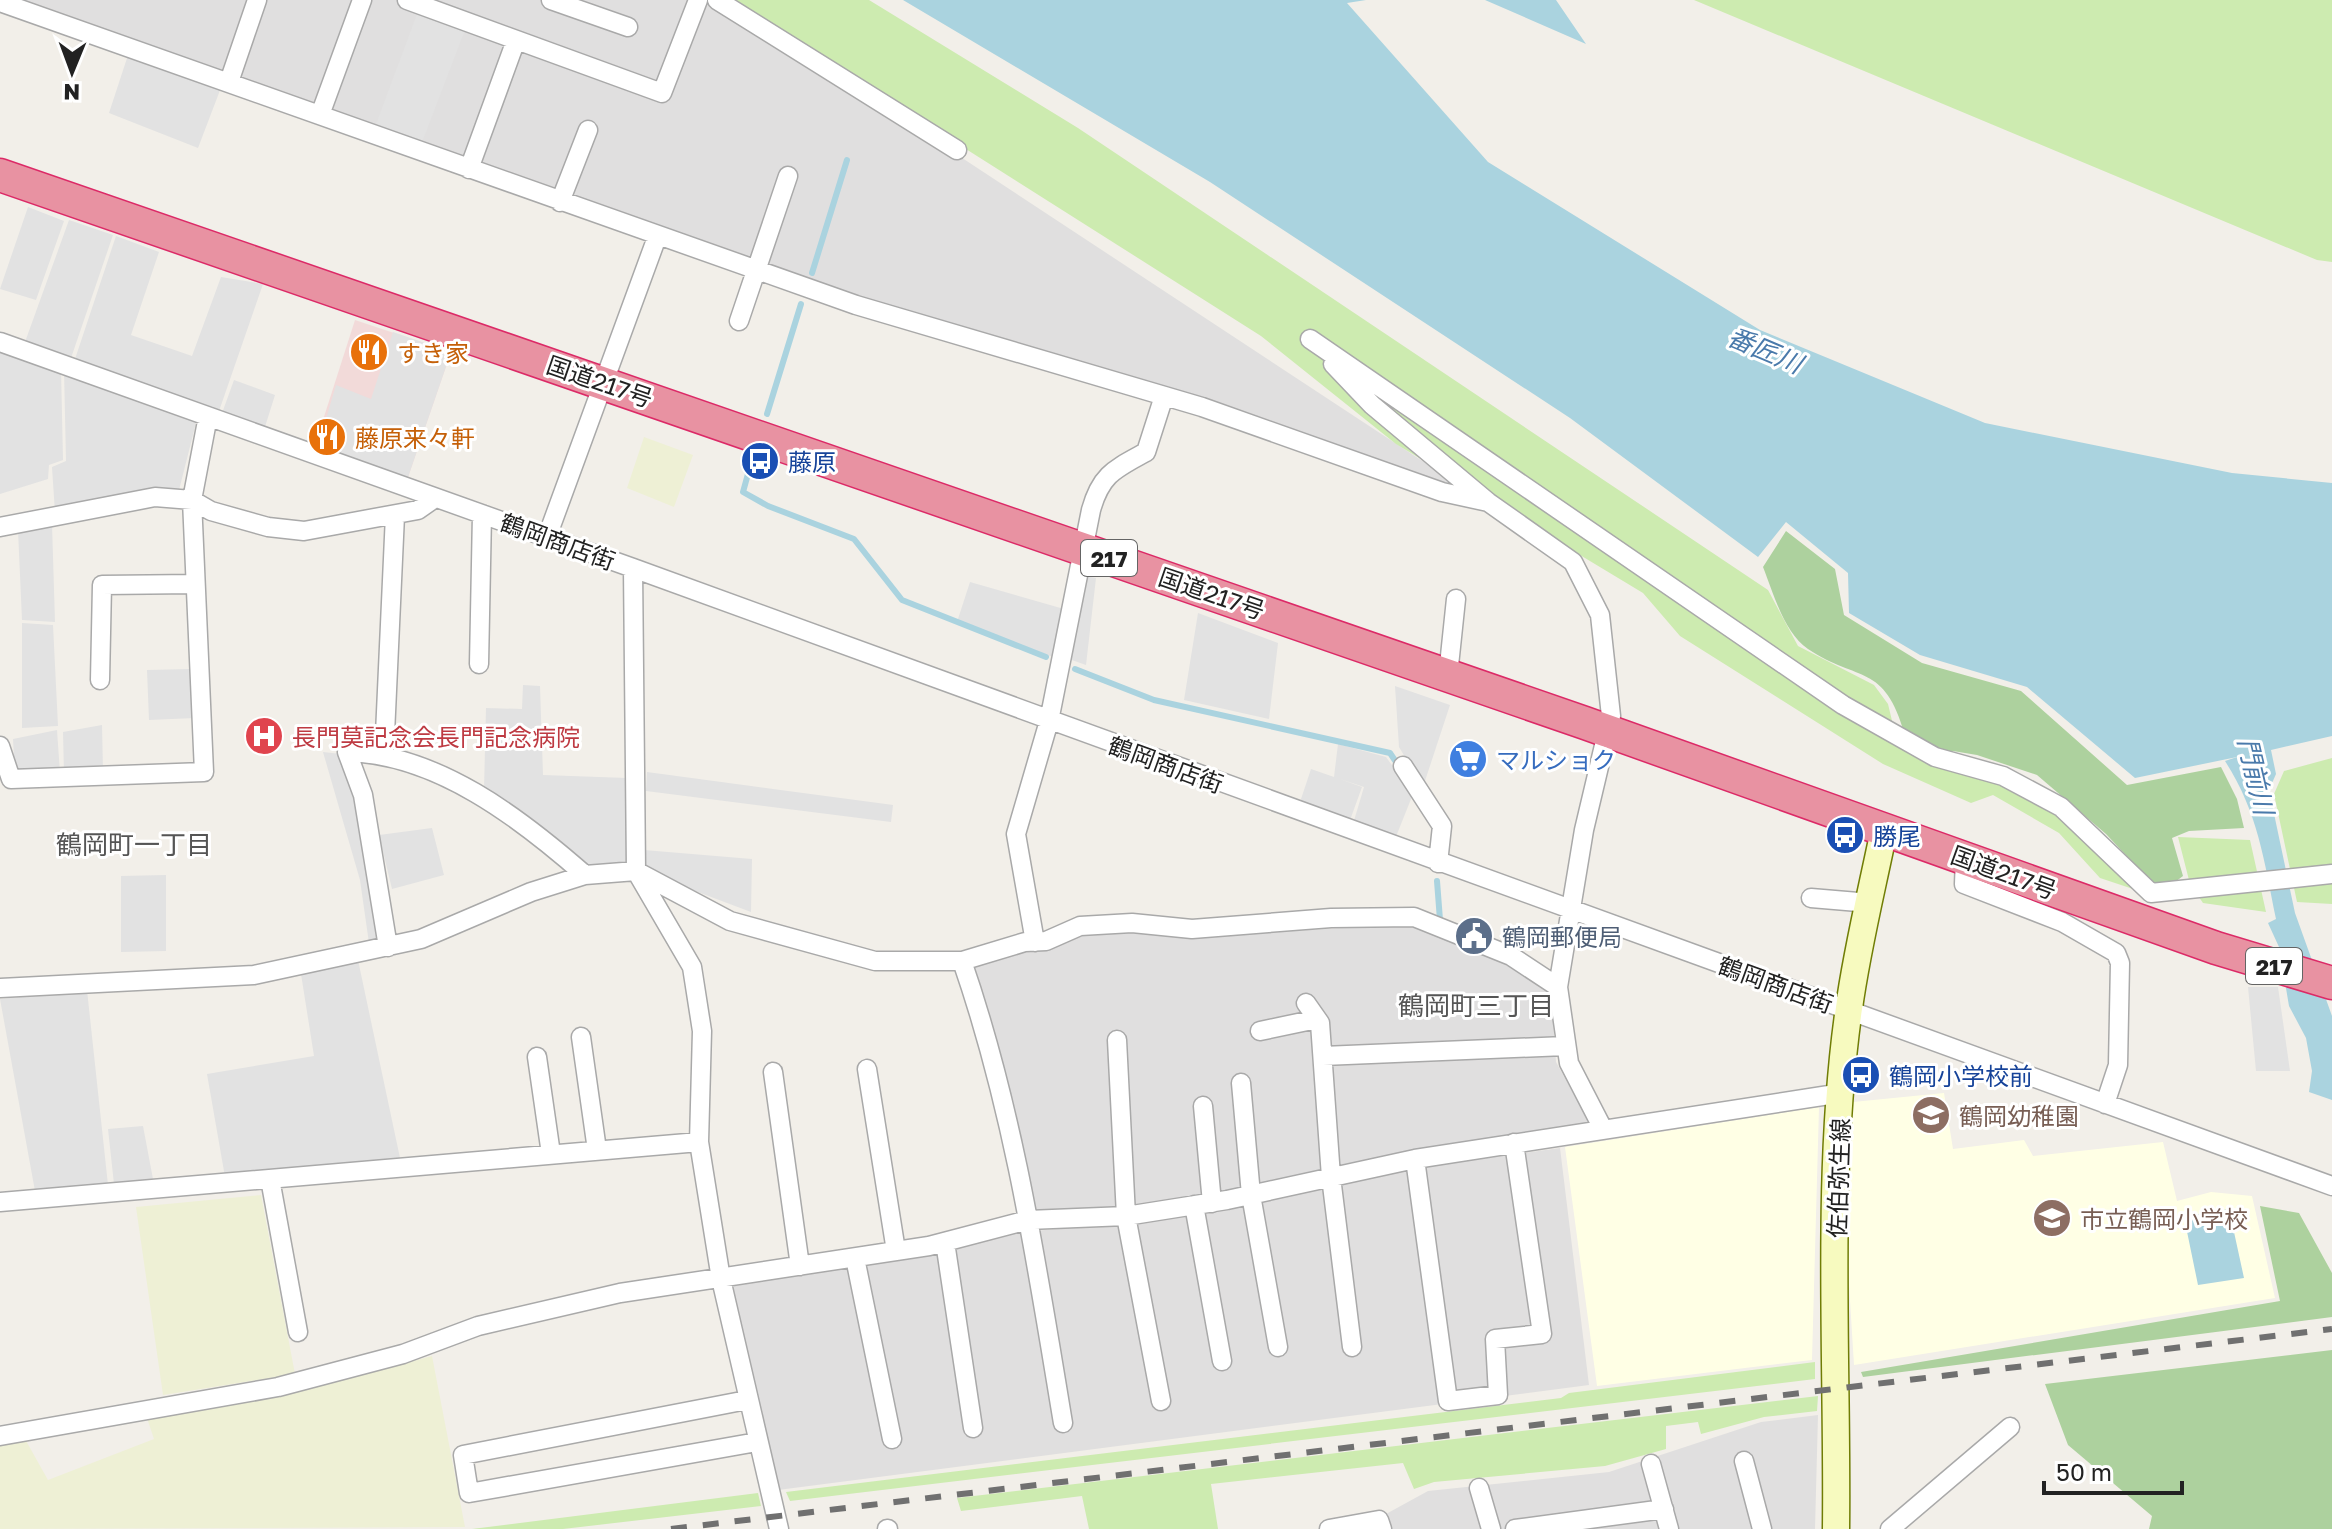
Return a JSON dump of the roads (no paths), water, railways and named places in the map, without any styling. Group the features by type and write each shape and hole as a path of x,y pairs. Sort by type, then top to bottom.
{"highway":[{"name":"国道217号","path":"0,175 1448,675 2216,948 2332,983"}],"main road":[{"name":"佐伯弥生線","path":"1836,1529 1835,1232 1842,1093 1848,1010 1884,830"}],"street":[{"path":"229,82 257,0"},
{"path":"320,115 362,0"},
{"path":"407,0 662,93 698,0"},
{"path":"551,0 628,27"},
{"path":"717,0 862,94 957,150"},
{"path":"0,2 757,272 856,305 1164,396 1442,492 1488,502"},
{"path":"469,169 516,40"},
{"path":"560,202 588,130"},
{"path":"739,321 788,176"},
{"path":"547,537 657,237"},
{"path":"1603,1129 1569,1063 1558,987 1570,910 1611,716 1600,615 1588,585 1573,562 1488,502 1372,405 1310,339 1843,705 1935,757 2003,776 2061,807 2151,893 2332,874"},
{"name":"鶴岡商店街","path":"0,342 633,568 2332,1186"},
{"path":"1035,942 1016,834 1049,721 1096,492 1107,474 1146,452 1164,396"},
{"path":"0,746 11,779 204,772 192,500 208,416"},
{"path":"0,527 155,497 192,500 211,511 268,527 304,531 375,515 418,510 435,498"},
{"path":"479,664 482,514"},
{"path":"384,756 395,515"},
{"path":"633,568 636,871 692,967 702,1031 699,1142 721,1279 779,1529"},
{"path":"100,680 102,585 195,584"},
{"path":"1448,675 1456,599"},
{"path":"388,947 363,795 347,752 384,756 422,766 482,799 548,842 585,875"},
{"path":"1403,766 1442,826 1438,863"},
{"path":"1965,858 1964,884 2062,922 2116,953 2120,963 2118,1065 2105,1104"},
{"path":"0,988 254,975 421,939 531,892 585,875 636,871 730,921 875,961 962,961 1046,941 1080,926 1132,923 1192,929 1331,918 1414,917 1511,956 1558,987"},
{"path":"1811,898 1870,903"},
{"path":"962,961 988,1037 1028,1220 1063,1423"},
{"path":"1306,1003 1317,1019 1323,1056 1331,1177 1352,1347"},
{"path":"1260,1031 1317,1019"},
{"path":"581,1037 597,1150"},
{"path":"1117,1040 1126,1216 1161,1401"},
{"path":"1323,1056 1565,1046"},
{"path":"537,1057 551,1154"},
{"path":"867,1069 896,1251"},
{"path":"773,1072 800,1266"},
{"path":"1241,1083 1251,1195 1278,1347"},
{"path":"0,1436 278,1387 403,1354 478,1326 620,1293 896,1251 945,1242 1028,1220 1126,1216 1203,1204 1415,1159 1842,1093"},
{"path":"1203,1106 1203,1204 1222,1361"},
{"path":"0,1202 699,1142"},
{"path":"1415,1159 1448,1401 1498,1395 1495,1339 1542,1334 1514,1143"},
{"path":"270,1179 298,1332"},
{"path":"945,1242 973,1428"},
{"path":"855,1258 892,1439"},
{"path":"747,1400 463,1455 469,1493 757,1442"},
{"path":"1890,1529 2010,1427"},
{"path":"1744,1461 1762,1529"},
{"path":"1651,1464 1669,1529"},
{"path":"1479,1488 1491,1529"},
{"path":"1515,1529 1604,1524 1664,1509"},
{"path":"1329,1529 1379,1520 1382,1529"}],"water":[{"path":"903,0 1366,0 1347,3 1488,162 1760,330 1985,423 2232,473 2332,483 2332,736 2271,750 2276,774 2269,790 2295,913 2332,1016 2332,1100 2309,1092 2312,1071 2306,1038 2289,1006 2279,947 2268,923 2276,919 2258,837 2245,799 2225,761 2237,757 2135,778 2027,687 1920,655 1849,613 1848,573 1786,522 1758,557 1570,418 1210,182"},
{"path":"1485,0 1556,0 1586,44"},
{"path":"2229,1209 2244,1278 2198,1285 2184,1217"}],"waterway":[{"path":"812,273 847,160"},
{"path":"767,414 801,304"},
{"path":"751,463 743,492 768,506 854,539 902,600 1046,657"},
{"path":"1075,669 1154,700 1390,753 1400,768"},
{"path":"1437,881 1440,920"}],"railway":[{"path":"671,1529 2332,1329"}],"place":[{"name":"すき家","path":"369,352"},
{"name":"藤原来々軒","path":"327,437"},
{"name":"藤原","path":"760,461"},
{"name":"長門莫記念会長門記念病院","path":"264,736"},
{"name":"マルショク","path":"1468,759"},
{"name":"勝尾","path":"1845,835"},
{"name":"鶴岡郵便局","path":"1474,936"},
{"name":"鶴岡小学校前","path":"1861,1075"},
{"name":"鶴岡幼稚園","path":"1931,1115"},
{"name":"市立鶴岡小学校","path":"2052,1218"}],"district":[{"name":"鶴岡町一丁目","path":"134,844"},
{"name":"鶴岡町三丁目","path":"1476,1005"}],"water label":[{"name":"番匠川","path":"1765,350"},
{"name":"門前川","path":"2256,776"}]}
